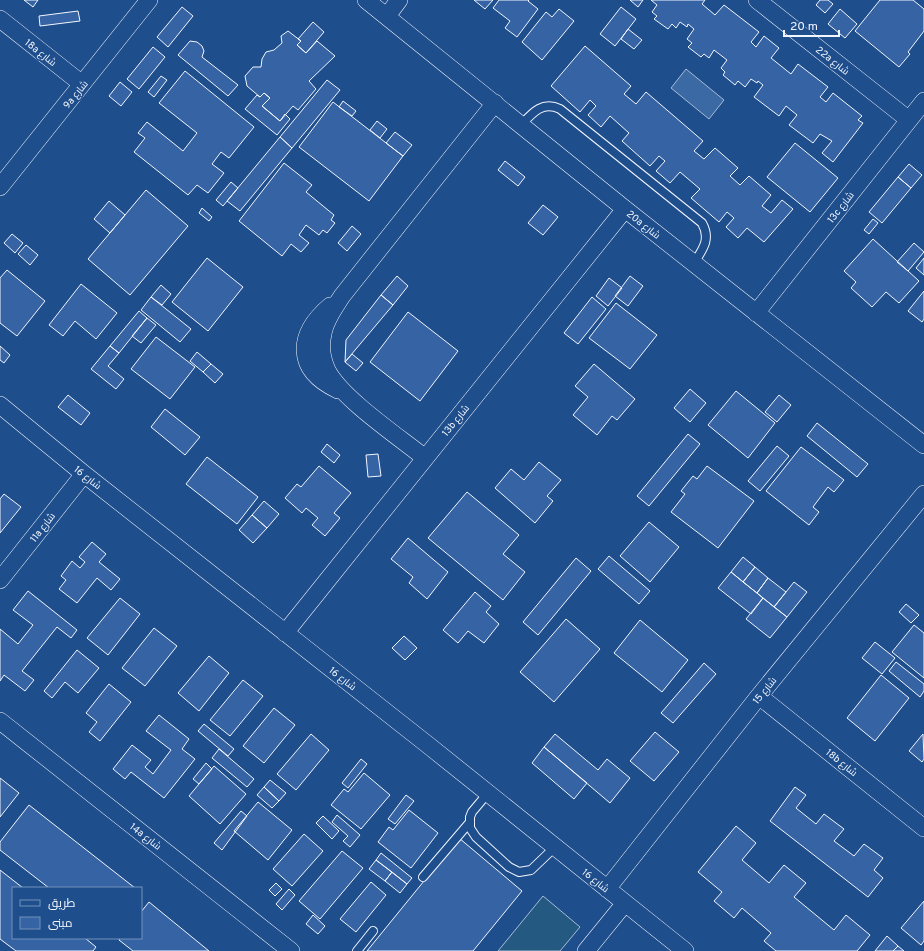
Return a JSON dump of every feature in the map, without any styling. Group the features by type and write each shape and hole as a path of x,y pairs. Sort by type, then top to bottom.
{"street":[{"name":"9a شارع","path":"0,187 150,0"},
{"name":"20a شارع","path":"366,0 496,103 625,209 924,445"},
{"path":"387,16 399,0"},
{"name":"22a شارع","path":"757,0 909,120"},
{"name":"18a شارع","path":"0,19 82,84"},
{"name":"13c شارع","path":"756,313 924,101"},
{"path":"425,458 345,393 327,369 322,351 322,337 326,323 342,296 496,103"},
{"name":"13b شارع","path":"285,633 625,209"},
{"name":"شارع 16","path":"0,405 84,474 488,793 685,951"},
{"name":"11a شارع","path":"0,580 84,474"},
{"name":"شارع 15","path":"607,889 759,696 924,494"},
{"name":"18b شارع","path":"759,696 924,828"},
{"name":"14a شارع","path":"0,720 291,951"},
{"path":"586,951 625,903"}],"lane":[{"path":"522,124 532,113 542,107 554,107 560,109 696,218 702,224 706,235 704,248 694,263"},
{"path":"488,793 472,812 470,822 472,833 514,870 525,872 531,870 555,847"},
{"path":"423,877 470,822"},
{"path":"357,951 373,930"}],"shaded area":[{"path":"686,69 724,100 709,119 671,88"},
{"path":"543,896 580,927 560,951 498,951"}],"building":[{"path":"24,0 38,0 33,7"},
{"path":"474,0 493,0 485,9"},
{"path":"499,0 529,0 528,1 538,9 517,37 505,28 510,21 493,8"},
{"path":"630,0 643,0 638,7"},
{"path":"651,0 705,0 702,4 715,15 724,5 759,32 751,42 756,47 764,36 779,48 771,58 791,74 798,64 828,87 820,97 826,102 833,93 862,116 858,120 863,123 833,162 822,153 832,141 820,134 813,143 789,125 797,115 786,106 779,116 754,97 763,85 758,81 757,83 751,79 745,87 738,81 735,85 723,75 725,72 721,68 727,60 714,50 709,58 704,54 701,57 688,47 692,43 687,39 694,29 688,24 687,27 680,22 676,28 672,24 668,29 654,19 657,16 652,12 657,5"},
{"path":"820,0 828,0 833,4 825,13 816,5"},
{"path":"880,0 913,0 924,9 924,31 908,52 910,54 899,67 855,31"},
{"path":"182,7 193,16 168,47 157,37"},
{"path":"621,7 636,19 615,46 600,34"},
{"path":"559,9 574,21 542,60 522,42 546,12 552,17"},
{"path":"840,9 857,24 845,38 828,24"},
{"path":"78,11 80,21 40,26 39,16"},
{"path":"313,22 324,32 306,53 297,45 301,41 298,39"},
{"path":"628,29 642,40 634,49 621,39"},
{"path":"288,31 301,41 297,45 306,53 317,41 335,56 309,81 316,89 298,110 293,106 280,121 262,106 270,98 264,93 260,97 247,86 245,76 253,67 261,67 262,59 266,52 274,50 282,43 281,36"},
{"path":"190,41 197,42 202,46 204,51 202,57 238,85 228,96 178,55"},
{"path":"585,46 631,86 624,94 636,104 646,92 703,141 694,151 704,159 715,148 738,168 730,176 740,185 749,176 771,195 762,206 771,213 782,200 793,209 764,242 747,228 738,238 726,227 734,218 727,212 719,222 691,198 700,189 680,172 670,183 656,171 665,161 659,156 650,166 622,141 629,133 610,116 601,127 588,115 596,106 590,100 580,112 551,86"},
{"path":"153,47 165,57 139,89 127,79"},
{"path":"185,71 254,127 229,158 221,152 212,164 224,173 208,193 197,185 188,195 134,152 145,138 138,133 147,122 183,151 197,133 159,103"},
{"path":"161,76 167,80 154,97 148,92"},
{"path":"327,80 340,90 292,148 280,137"},
{"path":"120,82 132,92 121,106 109,96"},
{"path":"264,93 270,98 262,106 280,121 285,114 290,119 277,135 245,109 257,95 260,97"},
{"path":"343,101 356,111 352,116 339,107"},
{"path":"333,102 403,156 369,201 299,147"},
{"path":"377,121 387,129 380,138 370,130"},
{"path":"395,132 412,145 403,156 386,143"},
{"path":"280,137 292,148 240,211 227,201"},
{"path":"795,143 838,178 810,212 767,177"},
{"path":"505,161 525,177 518,186 498,170"},
{"path":"284,163 312,185 306,192 334,215 331,220 335,223 327,233 323,230 319,235 306,225 299,235 309,243 301,252 291,244 282,256 239,221"},
{"path":"909,164 922,175 911,188 898,177"},
{"path":"898,177 911,188 882,223 869,212"},
{"path":"231,182 238,188 223,206 216,200"},
{"path":"146,190 188,226 130,295 88,259"},
{"path":"109,201 125,215 110,233 94,219"},
{"path":"543,205 558,217 543,235 528,223"},
{"path":"202,208 212,217 209,221 199,213"},
{"path":"873,219 878,223 869,234 864,230"},
{"path":"352,226 361,234 347,251 338,243"},
{"path":"12,234 23,243 15,253 4,243"},
{"path":"873,239 919,281 899,303 886,292 872,307 851,288 856,282 844,271"},
{"path":"914,243 924,252 908,271 897,262"},
{"path":"26,245 38,255 30,265 18,254"},
{"path":"207,258 243,287 208,331 172,302"},
{"path":"924,258 924,275 916,268"},
{"path":"7,270 45,301 17,336 0,323 0,278"},
{"path":"397,276 408,286 393,305 381,295"},
{"path":"630,276 643,286 628,306 615,296"},
{"path":"609,278 622,288 608,306 596,296"},
{"path":"81,284 117,313 96,339 75,321 63,336 49,325"},
{"path":"161,285 171,294 162,305 151,297"},
{"path":"924,291 924,319 922,322 908,311"},
{"path":"381,295 393,305 345,362 346,340"},
{"path":"151,297 191,329 180,342 141,310"},
{"path":"592,297 606,309 578,344 564,333"},
{"path":"616,303 657,335 630,369 589,338"},
{"path":"139,311 147,318 119,353 110,346"},
{"path":"408,312 458,351 420,401 370,362"},
{"path":"147,318 156,325 141,343 132,336"},
{"path":"156,337 195,367 170,399 131,369"},
{"path":"0,346 10,355 4,363 0,360"},
{"path":"110,346 119,353 108,366 124,379 116,389 91,369"},
{"path":"197,352 211,364 203,372 190,361"},
{"path":"352,354 363,363 356,371 345,362"},
{"path":"211,364 223,374 215,383 203,372"},
{"path":"594,364 635,399 617,420 612,416 597,435 573,415 588,397 575,386"},
{"path":"690,389 706,403 690,422 674,408"},
{"path":"736,391 775,423 748,458 708,425"},
{"path":"68,395 90,413 81,425 58,407"},
{"path":"779,395 791,405 777,422 765,412"},
{"path":"165,409 200,437 185,455 151,427"},
{"path":"817,423 868,464 857,477 807,436"},
{"path":"688,434 700,444 649,506 637,496"},
{"path":"327,444 340,455 334,463 321,452"},
{"path":"777,446 789,456 760,491 748,481"},
{"path":"801,447 844,480 834,492 828,487 813,507 819,512 809,525 766,491"},
{"path":"378,454 381,476 368,477 366,455"},
{"path":"207,457 258,497 237,524 186,484"},
{"path":"539,462 561,480 547,496 553,501 535,523 495,488 511,469 524,480"},
{"path":"319,466 351,493 334,513 340,518 325,536 312,525 318,518 306,508 302,513 285,498 297,484 301,487"},
{"path":"707,466 754,501 718,548 671,512 685,494 681,491 693,476 697,479"},
{"path":"467,492 519,535 503,554 525,572 503,600 428,538"},
{"path":"4,494 21,507 0,533 0,499"},
{"path":"264,501 279,514 267,528 252,515"},
{"path":"252,515 267,528 253,543 239,530"},
{"path":"649,522 679,547 650,582 620,556"},
{"path":"408,538 448,572 427,599 409,583 413,577 391,559"},
{"path":"92,542 106,554 99,562 120,579 111,590 97,578 77,603 59,589 66,580 61,576 72,561 80,568 85,562 79,557"},
{"path":"609,556 650,591 639,604 598,569"},
{"path":"743,557 755,567 743,582 731,572"},
{"path":"576,558 591,571 538,635 523,622"},
{"path":"755,567 768,578 757,593 743,582"},
{"path":"731,572 763,598 751,614 718,588"},
{"path":"768,578 786,592 774,607 757,593"},
{"path":"794,582 807,592 787,617 774,607"},
{"path":"28,591 77,630 71,638 57,627 22,671 34,680 25,691 4,675 0,681 0,629 18,644 33,625 13,610"},
{"path":"475,592 491,606 486,612 499,624 484,643 468,631 458,643 443,630"},
{"path":"120,598 140,614 108,655 87,638"},
{"path":"763,598 787,617 770,638 746,619"},
{"path":"906,604 919,615 911,623 899,612"},
{"path":"566,619 600,649 554,702 520,672"},
{"path":"640,620 688,660 662,692 614,653"},
{"path":"914,625 924,633 924,678 892,652"},
{"path":"154,628 177,646 145,686 122,668"},
{"path":"404,636 417,648 405,660 392,648"},
{"path":"875,642 895,658 882,674 862,658"},
{"path":"77,650 99,668 78,693 65,682 52,698 44,691"},
{"path":"209,656 229,673 199,711 178,693"},
{"path":"896,662 924,684 924,691 920,697 889,671"},
{"path":"704,663 716,674 673,723 661,713"},
{"path":"881,675 909,698 875,741 847,718"},
{"path":"243,680 263,696 230,736 210,720"},
{"path":"109,684 131,702 100,741 89,732 97,722 86,713"},
{"path":"274,708 295,725 264,763 243,746"},
{"path":"159,715 189,739 182,749 195,759 164,798 131,772 125,779 113,769 132,745 151,760 145,767 153,774 171,750 146,731"},
{"path":"204,724 234,749 228,756 198,731"},
{"path":"655,732 679,752 654,781 630,761"},
{"path":"311,734 329,750 296,790 277,774"},
{"path":"555,734 598,770 607,759 630,778 610,803 544,747"},
{"path":"923,734 924,759 922,762 909,751"},
{"path":"544,747 587,783 574,799 532,763"},
{"path":"219,749 254,779 247,787 212,758"},
{"path":"361,759 367,764 348,788 342,783"},
{"path":"206,763 212,769 199,784 193,779"},
{"path":"214,766 246,794 220,824 189,796"},
{"path":"364,773 390,795 361,829 331,805 344,789 348,792"},
{"path":"0,778 19,793 0,817"},
{"path":"270,780 286,793 279,801 264,787"},
{"path":"264,787 279,801 272,808 257,795"},
{"path":"795,787 806,795 796,808 816,824 824,814 844,829 834,841 854,856 864,844 883,858 874,870 883,878 868,897 770,821"},
{"path":"406,795 414,801 395,824 388,819"},
{"path":"258,802 292,830 268,860 234,831"},
{"path":"29,805 134,887 48,887 0,850 0,842"},
{"path":"409,810 438,833 411,868 378,842 389,827 393,830"},
{"path":"241,811 247,816 222,850 214,843"},
{"path":"337,815 360,835 350,847 343,841 348,836 332,822"},
{"path":"323,816 339,831 332,839 316,823"},
{"path":"736,826 756,843 742,860 769,883 784,865 806,883 794,897 834,930 846,915 870,935 857,951 776,951 764,941 771,933 742,908 734,918 714,901 722,892 698,872"},
{"path":"304,834 323,851 292,886 273,869"},
{"path":"459,838 522,891 473,951 367,951"},
{"path":"342,851 363,868 320,919 299,901"},
{"path":"381,853 412,878 407,884 376,860"},
{"path":"376,860 392,872 385,881 369,869"},
{"path":"0,870 22,887 12,887 12,939 86,939 96,947 93,951 16,951 0,939"},
{"path":"392,872 407,884 400,893 385,881"},
{"path":"371,882 386,895 356,932 340,919"},
{"path":"276,883 282,889 275,896 269,890"},
{"path":"289,889 295,895 282,910 276,904"},
{"path":"924,901 924,941 921,945 901,928"},
{"path":"149,902 209,951 133,951 119,940 142,939 142,911"},
{"path":"313,915 325,926 318,934 306,924"},
{"path":"887,936 898,946 893,951 875,951"},
{"path":"898,946 904,951 893,951"}]}
